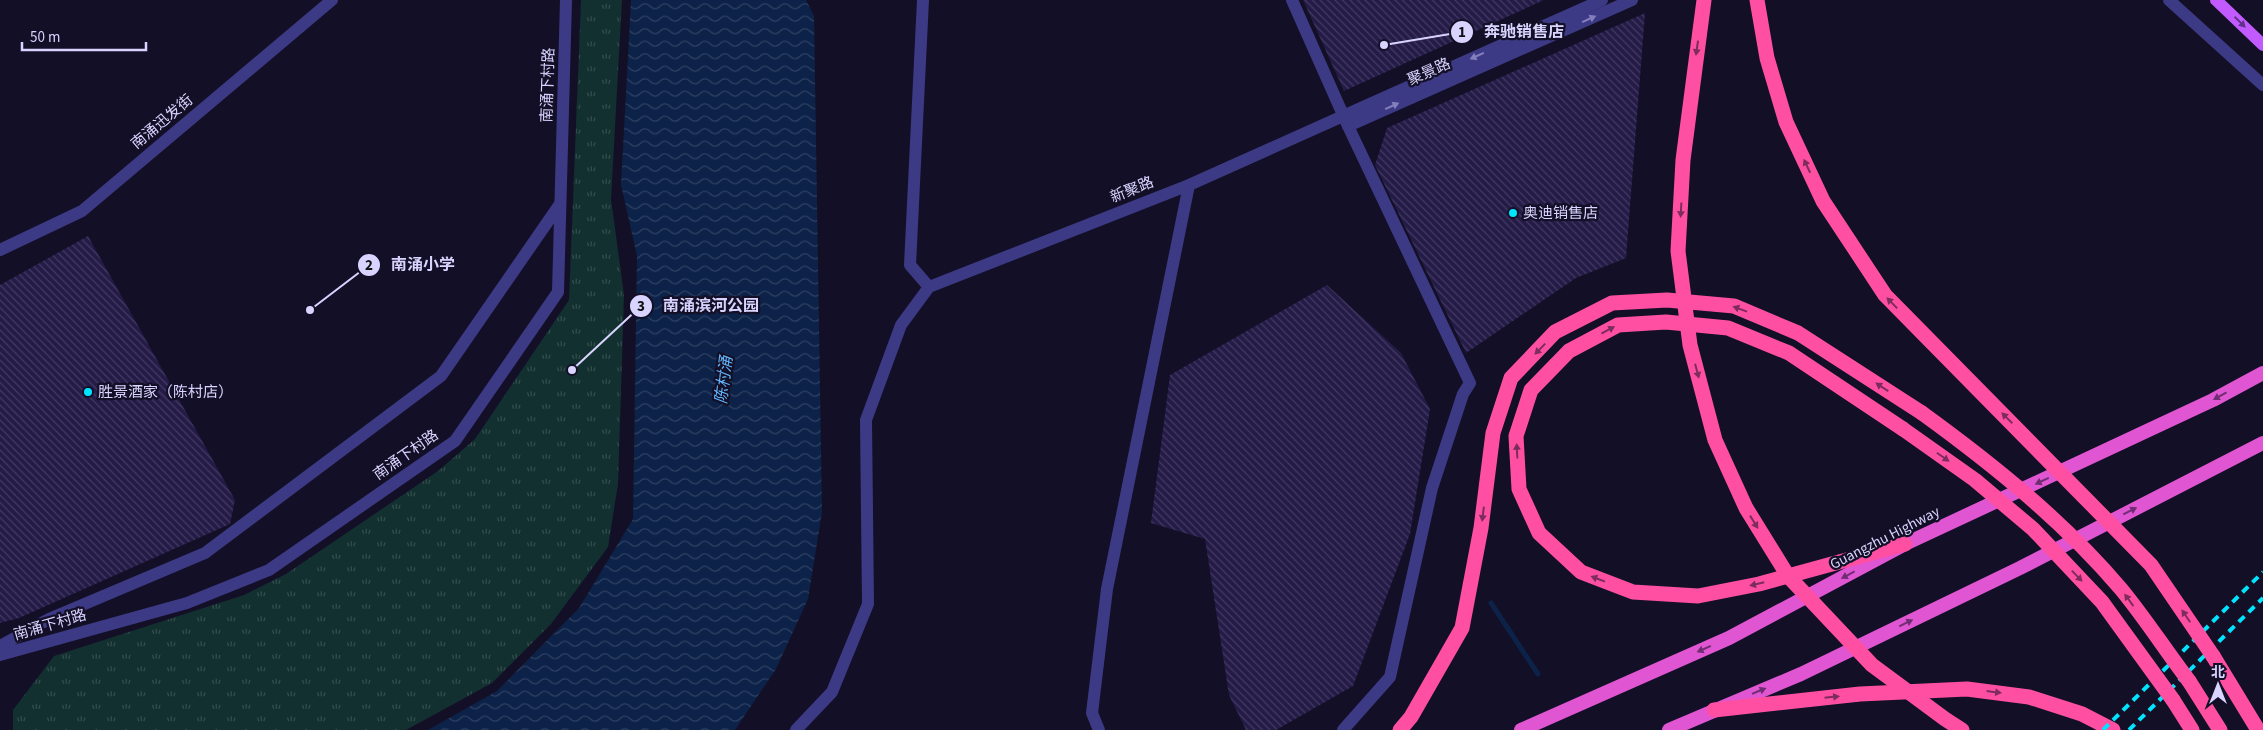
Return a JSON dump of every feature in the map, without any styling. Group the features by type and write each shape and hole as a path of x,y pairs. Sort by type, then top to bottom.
{"highway":[{"path":"1704,0 1683,160 1678,251 1690,345 1715,440 1746,508 1788,576 1872,665 1944,719 1962,730"},
{"path":"1757,0 1767,58 1786,122 1823,201 1885,295 2151,566 2213,656 2258,730"},
{"path":"1400,730 1411,717 1462,628 1481,528 1494,433 1511,378 1556,332 1612,303 1666,300 1734,306 1798,333 1922,413 1984,458 2053,517 2121,590 2188,681 2220,730"},
{"path":"1905,544 1759,584 1698,596 1633,592 1581,572 1539,533 1519,489 1516,436 1531,390 1569,351 1618,325 1666,322 1728,328 1789,353 1903,429 1975,480 2033,529 2102,602 2173,700 2192,730"},
{"name":"Guangzhu Highway","path":"1521,730 1729,638 1905,544 2213,400 2263,373"},
{"path":"1669,730 1827,662 2020,568 2263,443"},
{"path":"1714,710 1860,694 1967,689 2029,697 2082,714 2113,730"}],"main road":[{"path":"2216,0 2263,45"}],"street":[{"name":"南涌迅发街","path":"0,250 82,211 332,0"},
{"name":"南涌下村路","path":"0,655 187,602 269,570 455,441 558,292 566,0"},
{"path":"796,730 832,692 868,604 866,420 900,324 929,288 910,265 924,0"},
{"path":"1292,0 1346,121 1470,383 1463,394 1432,488 1390,677 1343,730"},
{"name":"聚景路","path":"1346,121 1602,0"},
{"name":"聚景路","path":"1346,121 1632,0"},
{"path":"2169,0 2263,85"},
{"name":"新聚路","path":"929,288 1346,121"},
{"path":"1099,730 1092,713 1107,588 1189,185"},
{"path":"0,646 49,619 205,553 441,376 560,204"}],"green space":[{"path":"581,0 622,0 611,199 624,295 618,484 608,547 551,624 492,683 406,730 13,730 13,710 54,656 244,595 286,574 438,471 475,439 569,300"}],"water":[{"name":"陈村涌","path":"631,0 806,0 814,16 822,512 808,599 776,669 735,730 428,730 497,691 579,608 633,519 637,256 621,185"}],"building":[{"path":"1303,0 1544,0 1344,91"},
{"name":"奥迪销售店","path":"1645,13 1626,258 1576,278 1466,353 1375,165 1387,128"},
{"name":"胜景酒家（陈村店）","path":"88,236 235,500 230,524 19,618 0,623 0,285"},
{"path":"1327,285 1401,353 1430,409 1410,534 1353,686 1276,730 1246,730 1229,695 1205,539 1151,523 1170,375"}],"waterway":[{"path":"1491,603 1538,674"}],"railway":[{"path":"2103,730 2263,572"},
{"path":"2129,730 2263,598"}],"place":[{"name":"奔驰销售店","path":"1384,45"},
{"name":"奥迪销售店","path":"1513,213"},
{"name":"南涌小学","path":"310,310"},
{"name":"南涌滨河公园","path":"572,370"},
{"name":"胜景酒家（陈村店）","path":"88,392"}]}
